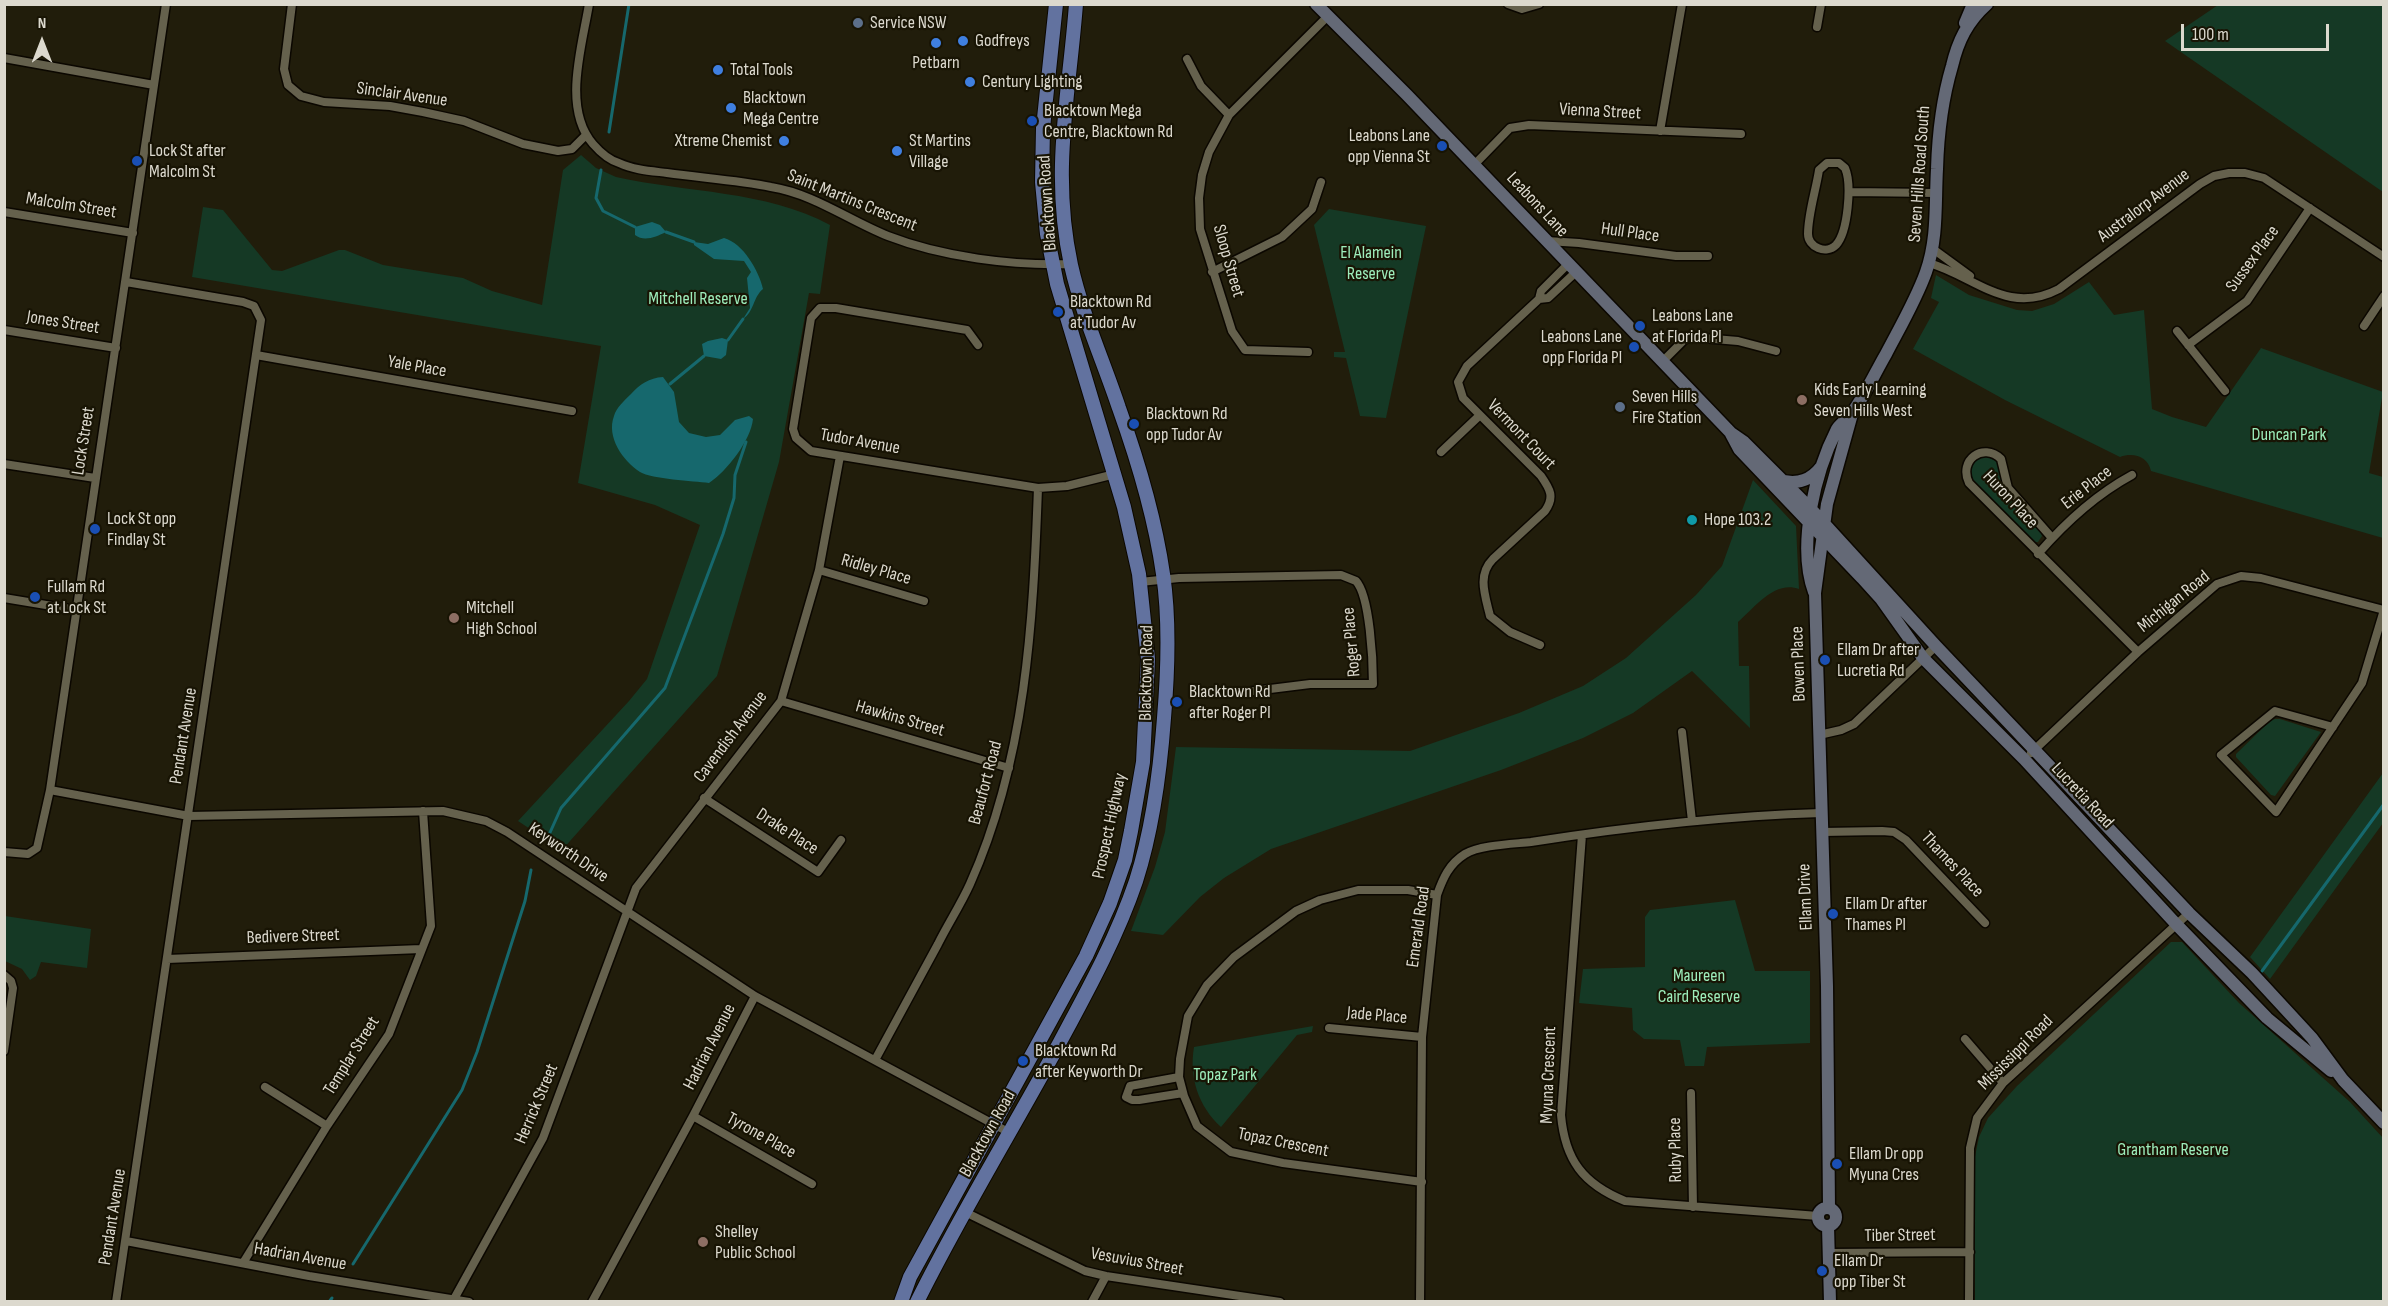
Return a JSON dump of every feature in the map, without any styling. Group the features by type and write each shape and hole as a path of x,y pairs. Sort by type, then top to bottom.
{"main road":[{"name":"Blacktown Road","path":"1056,4 1043,128 1044,209 1053,265 1078,350"},
{"name":"Blacktown Road","path":"917,1302 1098,972 1135,883 1144,852 1158,782 1166,700 1167,644 1164,579 1155,532 1131,443 1083,307 1071,264 1063,210 1061,147 1076,4"},
{"name":"Prospect Highway","path":"901,1302 910,1276 1086,956 1110,903 1125,860 1143,762 1148,659 1140,582 1124,507 1078,350"}],"street":[{"name":"Lock Street","path":"4,852 28,854 37,848 50,790 166,4"},
{"name":"Sinclair Avenue","path":"292,4 284,69 288,86 301,96 324,102 390,106 423,112 464,121 523,144 558,151 572,149 586,135"},
{"name":"Saint Martins Crescent","path":"589,4 576,99 578,116 586,135 609,158 628,167 780,188 817,202 886,236 948,253 1021,264 1071,264"},
{"name":"Leabons Lane","path":"1316,4 1731,433 1744,442 1811,509 1822,529"},
{"path":"1508,4 1526,9 1539,4"},
{"path":"1660,131 1682,4"},
{"path":"1817,27 1821,4"},
{"name":"Seven Hills Road South","path":"1965,30 1965,20 1973,4"},
{"name":"Seven Hills Road South","path":"1822,529 1832,481 1852,414 1922,285 1929,263 1933,249 1938,138 1944,94 1956,51 1965,30 1987,4"},
{"name":"Sloop Street","path":"1308,352 1245,350 1232,331 1212,272 1200,230 1199,198 1209,152 1229,115 1328,16"},
{"path":"4,58 154,85"},
{"path":"1187,59 1201,86 1229,115"},
{"name":"Vienna Street","path":"1474,165 1510,128 1529,125 1741,134"},
{"path":"1830,162 1844,166 1847,172 1849,192 1846,215 1836,244 1825,249 1814,246 1810,242 1808,233 1819,170 1822,165 1830,162"},
{"name":"Australorp Avenue","path":"1929,263 2016,299 2033,299 2059,289 2200,184 2221,174 2246,173 2264,178 2384,257"},
{"path":"1212,272 1282,237 1312,209 1321,182"},
{"path":"1849,192 1936,192"},
{"name":"Sussex Place","path":"2188,345 2247,300 2310,208"},
{"name":"Malcolm Street","path":"4,212 133,233"},
{"name":"Hull Place","path":"1547,241 1676,256 1708,256"},
{"name":"Australorp Avenue","path":"1933,249 1984,287"},
{"name":"Vermont Court","path":"1540,645 1510,632 1490,616 1483,575 1493,559 1545,511 1551,502 1550,490 1541,476 1463,398 1458,382 1467,366 1539,299 1548,298 1572,268"},
{"name":"Pendant Avenue","path":"116,1302 261,321 254,306 243,302 126,282"},
{"path":"2364,326 2384,296"},
{"name":"Tudor Avenue","path":"978,345 967,330 836,308 820,308 811,318 793,429 796,438 811,451 1038,488 1066,486 1114,474"},
{"name":"Jones Street","path":"4,330 116,348"},
{"path":"2177,331 2225,391"},
{"path":"1662,362 1684,340 1697,336 1745,342 1776,351"},
{"name":"Yale Place","path":"256,355 572,411"},
{"name":"Seven Hills Road South","path":"1811,509 1822,465 1839,426 1852,414"},
{"path":"1442,452 1479,416"},
{"name":"Leabons Lane","path":"1731,433 1739,449 1809,522"},
{"name":"Huron Place","path":"2052,538 2008,488 2001,459 1994,453 1986,451 1973,456 1966,465 1965,472 1969,483 2138,652"},
{"name":"Cavendish Avenue","path":"626,912 636,888 781,701 819,570 840,456"},
{"path":"4,464 95,478"},
{"path":"1783,480 1793,482 1807,479 1822,465"},
{"name":"Erie Place","path":"2038,554 2052,538 2108,489 2132,475"},
{"name":"Beaufort Road","path":"875,1060 970,884 990,832 1009,768 1024,688 1034,586 1038,488"},
{"name":"Bowen Place","path":"1811,509 1809,522 1810,579 1815,593"},
{"name":"Lucretia Road","path":"1809,522 1822,529 2036,750 2189,913 2252,973 2305,1030 2343,1080 2384,1123"},
{"name":"Lucretia Road","path":"1822,529 1847,563 1881,599 1923,658 2024,759 2176,924 2267,1018 2343,1080"},
{"name":"Bowen Place","path":"1819,735 1815,593 1822,529"},
{"path":"1819,569 1830,562 1847,563"},
{"name":"Ridley Place","path":"819,570 924,601"},
{"name":"Roger Place","path":"1140,582 1164,579 1341,575 1356,581 1361,586 1373,667 1373,684 1310,684 1246,692"},
{"name":"Michigan Road","path":"2024,759 2138,652 2217,584 2241,576 2261,578 2384,610"},
{"path":"4,598 76,609"},
{"path":"2333,727 2275,711 2221,755 2276,812 2362,684 2384,610"},
{"path":"1819,735 1841,730 1854,724 1936,646"},
{"name":"Hawkins Street","path":"781,701 1009,768"},
{"path":"1682,732 1692,821"},
{"name":"Ellam Drive","path":"1819,735 1827,1010 1823,1212 1834,1211 1836,1216 1835,1222 1828,1226 1830,1253"},
{"name":"Keyworth Drive","path":"50,790 189,816 423,811 463,814 486,821 507,832 755,996 1010,1133"},
{"name":"Drake Place","path":"704,798 818,872 841,840"},
{"name":"Templar Street","path":"243,1263 327,1126 389,1034 431,926 423,811"},
{"name":"Emerald Road","path":"1420,1302 1422,1037 1437,895 1444,875 1451,865 1466,853 1488,848 1692,821 1821,813"},
{"name":"Thames Place","path":"1822,832 1894,832 1906,840 1984,923"},
{"name":"Myuna Crescent","path":"1582,835 1561,1114 1565,1143 1576,1167 1590,1182 1604,1192 1625,1201 1823,1212"},
{"name":"Topaz Crescent","path":"1422,1182 1283,1163 1231,1152 1197,1126 1179,1077 1188,1016 1208,985 1234,957 1296,910 1320,900 1358,890 1408,890 1437,895"},
{"name":"Herrick Street","path":"454,1299 543,1138 620,936 626,912"},
{"name":"Mississippi Road","path":"1969,1302 1970,1148 1977,1119 2003,1083 2189,913"},
{"name":"Bedivere Street","path":"167,959 421,949"},
{"path":"4,975 10,981 13,991 4,1051"},
{"name":"Hadrian Avenue","path":"592,1302 755,996"},
{"name":"Jade Place","path":"1329,1028 1422,1037"},
{"path":"1965,1039 2003,1083"},
{"path":"1179,1077 1130,1086 1126,1096 1132,1101 1139,1101 1183,1093"},
{"path":"265,1088 327,1126"},
{"name":"Ruby Place","path":"1691,1093 1693,1206"},
{"name":"Tyrone Place","path":"693,1116 812,1184"},
{"name":"Vesuvius Street","path":"965,1212 1067,1263 1106,1276 1280,1302"},
{"name":"Hadrian Avenue","path":"126,1241 468,1302"},
{"name":"Tiber Street","path":"1830,1253 1970,1252"},
{"path":"1830,1253 1830,1302"},
{"path":"1092,1302 1106,1276"}],"green space":[{"path":"2218,5 2383,5 2383,192 2165,41"},
{"name":"Mitchell Reserve","path":"581,155 596,168 616,177 779,205 830,225 820,294 809,293 779,462 717,676 562,850 518,821 647,679 700,525 655,505 578,483 601,346 192,277 203,207 223,210 272,270 282,271 339,250 345,250 383,265 463,278 492,291 542,305 563,170"},
{"name":"El Alamein Reserve","path":"1329,209 1426,226 1386,418 1360,416 1346,358 1334,357 1334,352 1345,352 1314,225"},
{"name":"Duncan Park","path":"1936,275 1969,295 2017,310 2032,311 2054,304 2089,282 2114,315 2144,310 2152,409 2206,427 2261,348 2383,392 2369,473 2383,477 2383,538 2151,471 2144,459 2130,455 2120,457 2005,400 1913,349 1939,302 1931,298"},
{"path":"1986,456 1998,462 2002,484 2007,495 2041,533 2042,536 2038,542 2033,542 1971,480 1970,465"},
{"path":"1753,480 1796,526 1799,589 1782,588 1766,596 1738,622 1739,666 1749,666 1750,728 1692,671 1633,713 1583,738 1501,770 1271,849 1224,878 1200,897 1163,935 1131,931 1155,867 1165,832 1176,747 1410,751 1519,713 1583,686 1626,658 1696,595 1722,566"},
{"path":"2275,719 2321,732 2275,796 2271,795 2236,757 2236,754 2270,721"},
{"path":"2383,773 2383,823 2270,979 2250,957"},
{"name":"Maureen Caird Reserve","path":"1735,900 1755,971 1810,971 1810,1043 1707,1047 1704,1066 1685,1066 1680,1040 1644,1039 1633,1030 1632,1008 1579,1003 1583,969 1645,967 1645,917 1650,910"},
{"path":"5,916 91,929 87,968 41,962 36,976 30,980 22,969 5,961"},
{"name":"Grantham Reserve","path":"2171,942 2182,942 2239,1003 2350,1102 2383,1138 2383,1301 1975,1302 1974,1161 1979,1137 1988,1118 2017,1086"},
{"name":"Topaz Park","path":"1313,1026 1312,1032 1297,1035 1221,1127 1206,1110 1197,1090 1193,1069 1194,1047"}],"water":[{"path":"652,222 660,225 666,232 646,238 635,235 635,227"},
{"path":"724,238 744,252 758,274 763,289 743,319 750,308 747,278 751,272 744,261 714,259 694,245 694,242 708,244"},
{"path":"722,338 728,340 726,355 721,359 704,356 702,344"},
{"path":"663,377 674,392 679,422 689,433 706,437 720,435 735,420 749,416 753,419 748,436 737,454 709,483 663,478 640,472 622,455 614,440 612,424 619,407 641,384"}],"waterway":[{"path":"609,132 629,4"},
{"path":"601,170 596,198 603,211 635,227"},
{"path":"666,232 694,242"},
{"path":"728,340 743,319"},
{"path":"670,384 704,356"},
{"path":"548,837 561,808 665,688 723,534 734,498 735,475 746,442"},
{"path":"2262,971 2384,804"},
{"path":"353,1264 462,1090 477,1052 525,901 531,870"},
{"path":"329,1302 332,1298"}],"place":[{"name":"Service NSW","path":"858,23"},
{"name":"Godfreys","path":"963,41"},
{"name":"Petbarn","path":"936,43"},
{"name":"Total Tools","path":"718,70"},
{"name":"Century Lighting","path":"970,82"},
{"name":"Blacktown Mega Centre","path":"731,108"},
{"name":"Blacktown Mega Centre, Blacktown Rd","path":"1032,121"},
{"name":"Xtreme Chemist","path":"784,141"},
{"name":"Leabons Lane opp Vienna St","path":"1442,146"},
{"name":"St Martins Village","path":"897,151"},
{"name":"Lock St after Malcolm St","path":"137,161"},
{"name":"Blacktown Rd at Tudor Av","path":"1058,312"},
{"name":"Leabons Lane at Florida Pl","path":"1640,326"},
{"name":"Leabons Lane opp Florida Pl","path":"1634,347"},
{"name":"Kids Early Learning Seven Hills West","path":"1802,400"},
{"name":"Seven Hills Fire Station","path":"1620,407"},
{"name":"Blacktown Rd opp Tudor Av","path":"1134,424"},
{"name":"Hope 103.2","path":"1692,520"},
{"name":"Lock St opp Findlay St","path":"95,529"},
{"name":"Fullam Rd at Lock St","path":"35,597"},
{"name":"Mitchell High School","path":"454,618"},
{"name":"Ellam Dr after Lucretia Rd","path":"1825,660"},
{"name":"Blacktown Rd after Roger Pl","path":"1177,702"},
{"name":"Ellam Dr after Thames Pl","path":"1833,914"},
{"name":"Blacktown Rd after Keyworth Dr","path":"1023,1061"},
{"name":"Ellam Dr opp Myuna Cres","path":"1837,1164"},
{"name":"Shelley Public School","path":"703,1242"},
{"name":"Ellam Dr opp Tiber St","path":"1822,1271"}]}
